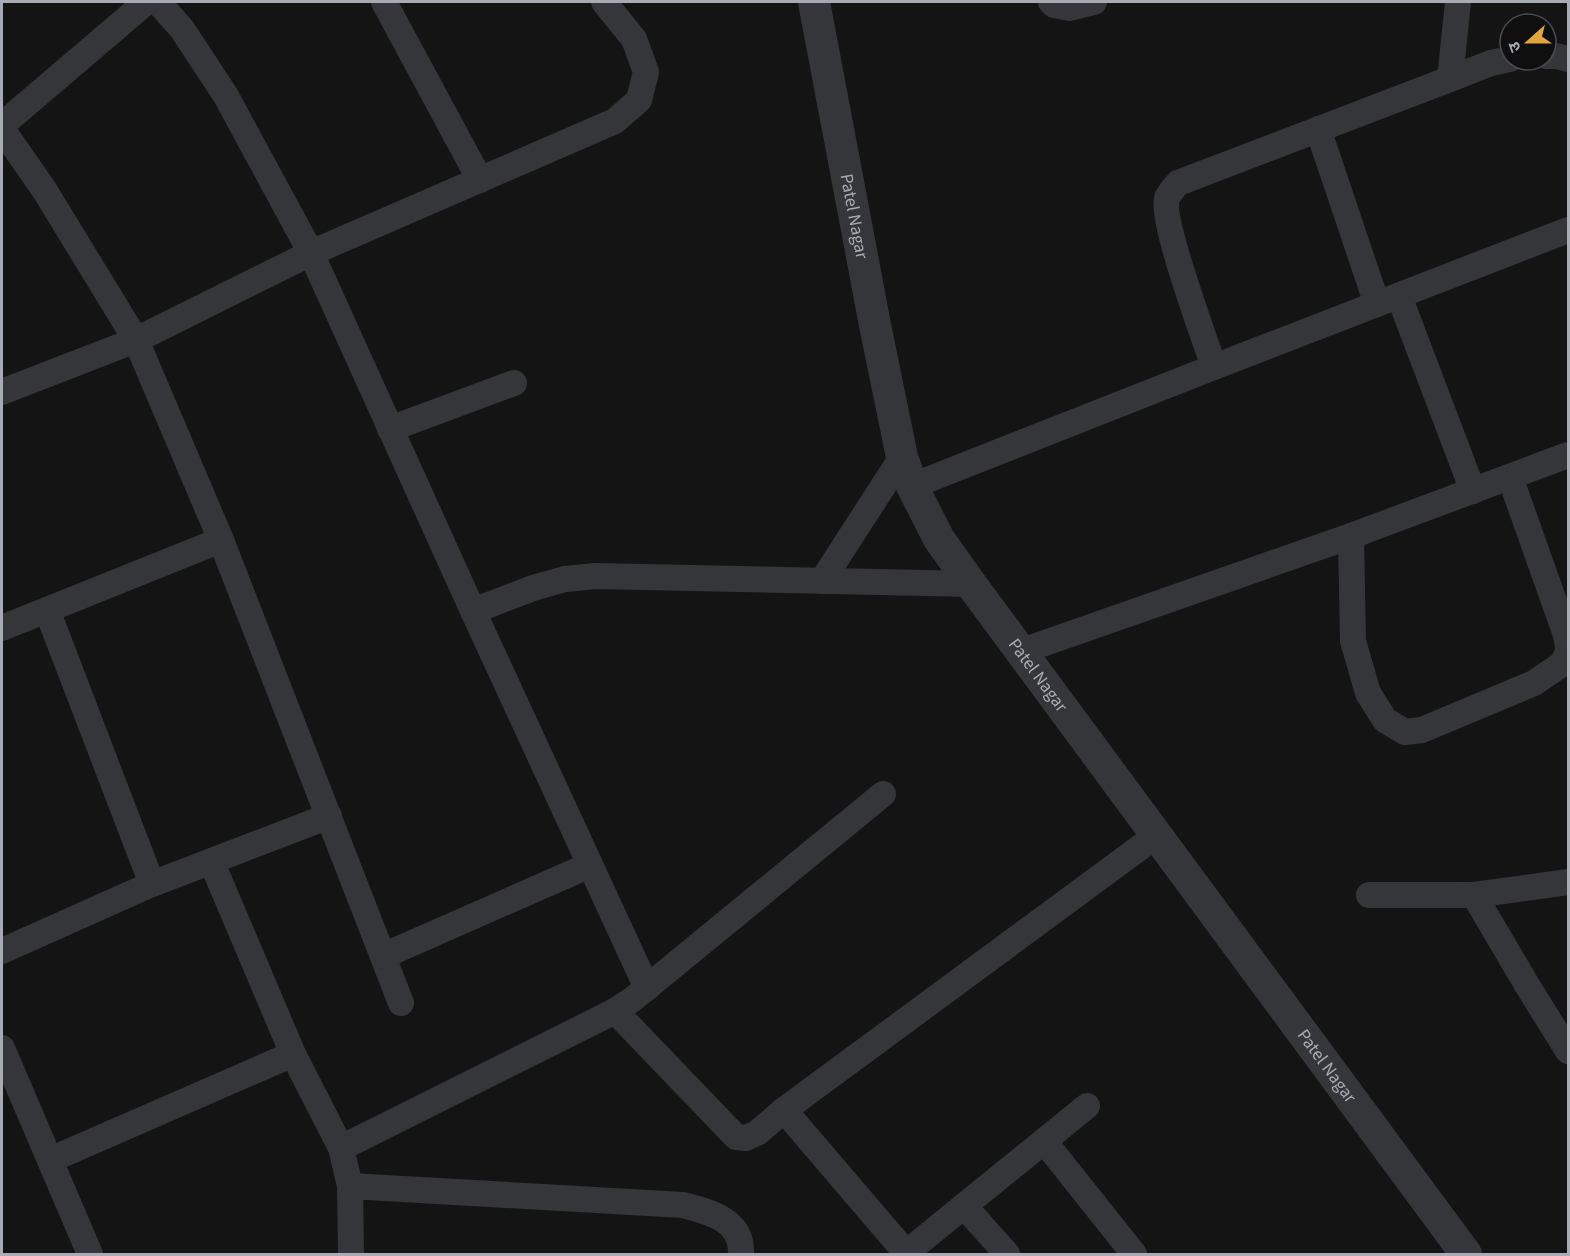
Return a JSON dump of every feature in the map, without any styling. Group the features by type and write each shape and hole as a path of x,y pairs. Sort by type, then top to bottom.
{"street":[{"path":"146,2 2,127 45,191 136,340 221,540 401,1003"},
{"path":"158,2 182,29 226,96 310,253 647,988"},
{"path":"384,2 480,180"},
{"path":"2,392 136,340 310,253 615,121 639,100 646,72 634,39 604,2"},
{"name":"Patel Nagar","path":"814,2 902,457 912,486 939,539 1466,1254"},
{"path":"1051,2 1054,6 1070,8 1094,2"},
{"path":"1450,79 1458,2"},
{"path":"1214,368 1167,220 1167,199 1178,183 1498,62"},
{"path":"1318,129 1388,300 1473,491"},
{"path":"912,486 1569,230"},
{"path":"390,429 514,383"},
{"path":"1022,651 1351,536 1569,456"},
{"path":"822,581 902,457"},
{"path":"1510,477 1569,647"},
{"path":"1351,536 1353,640 1368,693 1385,720 1405,732 1422,730 1534,683 1562,664 1569,652"},
{"path":"2,628 221,540"},
{"path":"473,611 533,588 565,579 596,576 971,584"},
{"path":"47,610 152,884"},
{"path":"341,1148 615,1011 647,988 883,794"},
{"path":"2,951 152,884 212,863 329,816"},
{"path":"615,1011 736,1137 746,1138 756,1133 1157,835"},
{"path":"212,863 293,1054 341,1148 350,1186 351,1254"},
{"path":"383,956 590,865"},
{"path":"1369,895 1474,895 1569,882"},
{"path":"1474,895 1569,1051"},
{"path":"2,1048 90,1254"},
{"path":"50,1160 293,1054"},
{"path":"784,1110 907,1254 1087,1106"},
{"path":"1044,1140 1134,1254"},
{"path":"350,1186 683,1205 710,1212 732,1225 741,1246 741,1254"},
{"path":"964,1206 1007,1254"}]}
